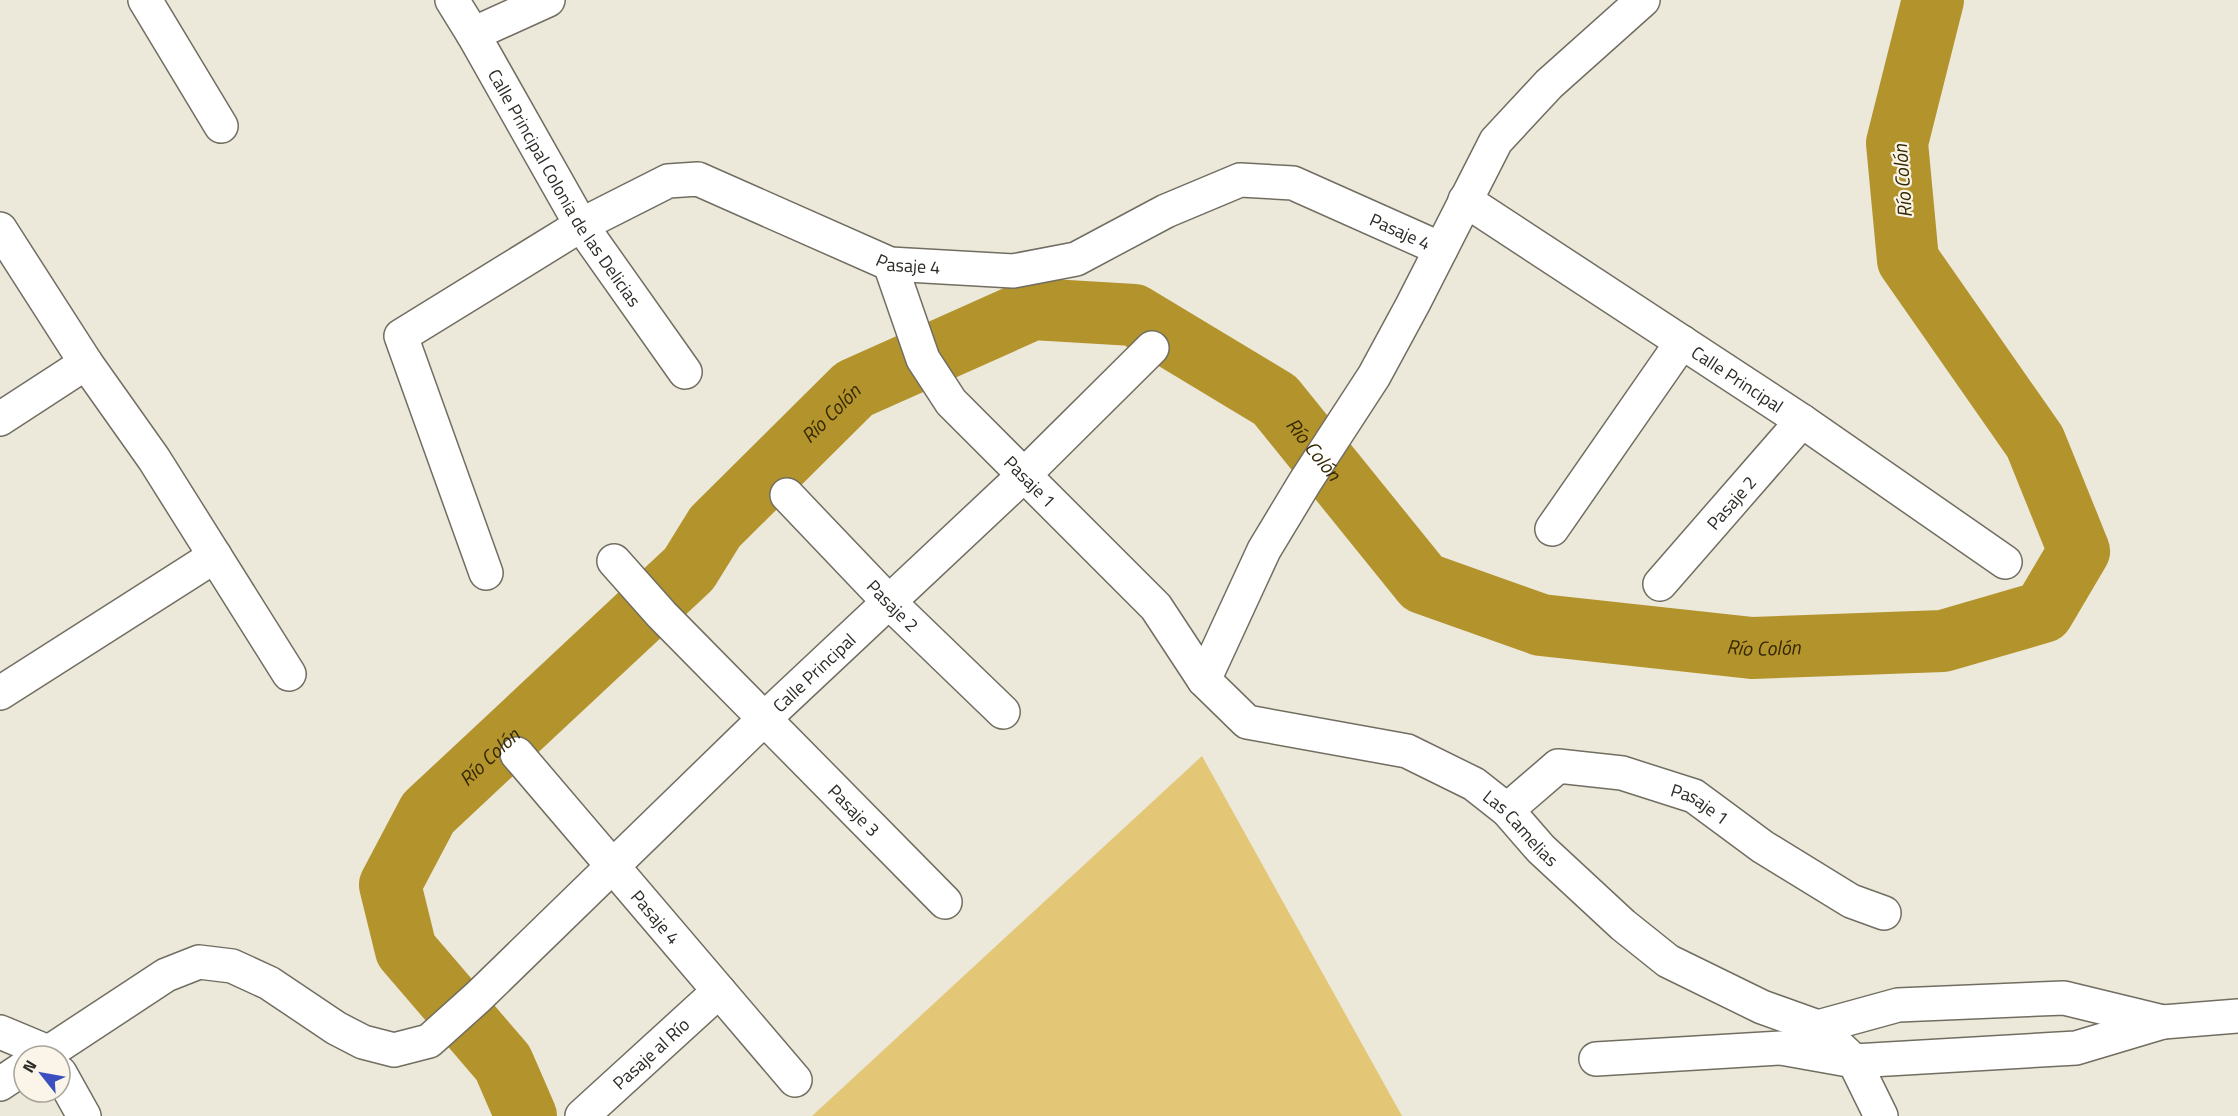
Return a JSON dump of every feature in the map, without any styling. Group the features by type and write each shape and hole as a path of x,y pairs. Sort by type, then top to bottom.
{"street":[{"path":"145,0 221,126"},
{"name":"Calle Principal Colonia de las Delicias","path":"452,0 581,225 685,372"},
{"path":"473,34 548,0"},
{"path":"1204,680 1264,550 1374,376 1496,141 1549,84 1643,0"},
{"name":"Pasaje 4","path":"486,573 401,336 581,225 668,181 698,179 890,264 1013,271 1076,259 1166,211 1240,180 1293,183 1441,249"},
{"name":"Calle Principal","path":"1465,200 1802,421 2005,562"},
{"path":"0,229 86,363 154,459 289,674"},
{"name":"Pasaje 1","path":"890,264 922,359 951,402 1156,607 1204,680"},
{"path":"1552,529 1682,342"},
{"name":"Calle Principal","path":"69,1044 166,975 199,962 232,966 269,983 336,1028 363,1042 394,1050 429,1041 478,997 764,719 1023,476 1152,348"},
{"path":"0,419 86,363"},
{"name":"Pasaje 2","path":"1660,584 1802,421"},
{"name":"Pasaje 2","path":"787,495 890,603 1004,712"},
{"path":"0,693 215,556"},
{"name":"Pasaje 3","path":"614,561 662,615 945,902"},
{"name":"Las Camelias","path":"1204,680 1247,722 1407,751 1474,784 1507,810 1549,857 1623,925 1668,961 1762,1007 1818,1027"},
{"name":"Pasaje 4","path":"517,754 795,1080"},
{"name":"Pasaje 1","path":"1507,810 1558,766 1622,773 1694,796 1763,847 1851,901 1884,913"},
{"name":"Pasaje al Río","path":"582,1116 719,991"},
{"path":"1818,1027 1898,1005 2064,998 2163,1022"},
{"path":"1596,1059 1781,1048 1854,1061 2076,1048 2163,1022 2238,1016"},
{"path":"1818,1027 1854,1061 1881,1116"},
{"path":"0,1032 19,1044"},
{"path":"72,1099 84,1116"}],"shaded area":[{"path":"1202,756 1402,1116 812,1116"}],"waterway":[{"name":"Río Colón","path":"526,1116 503,1063 406,950 390,885 428,813 689,569 715,527 854,389 1033,309 1134,315 1275,400 1423,583 1541,625 1752,648 1943,641 2043,612 2079,551 2035,442 1908,260 1897,143 1933,0"}]}
